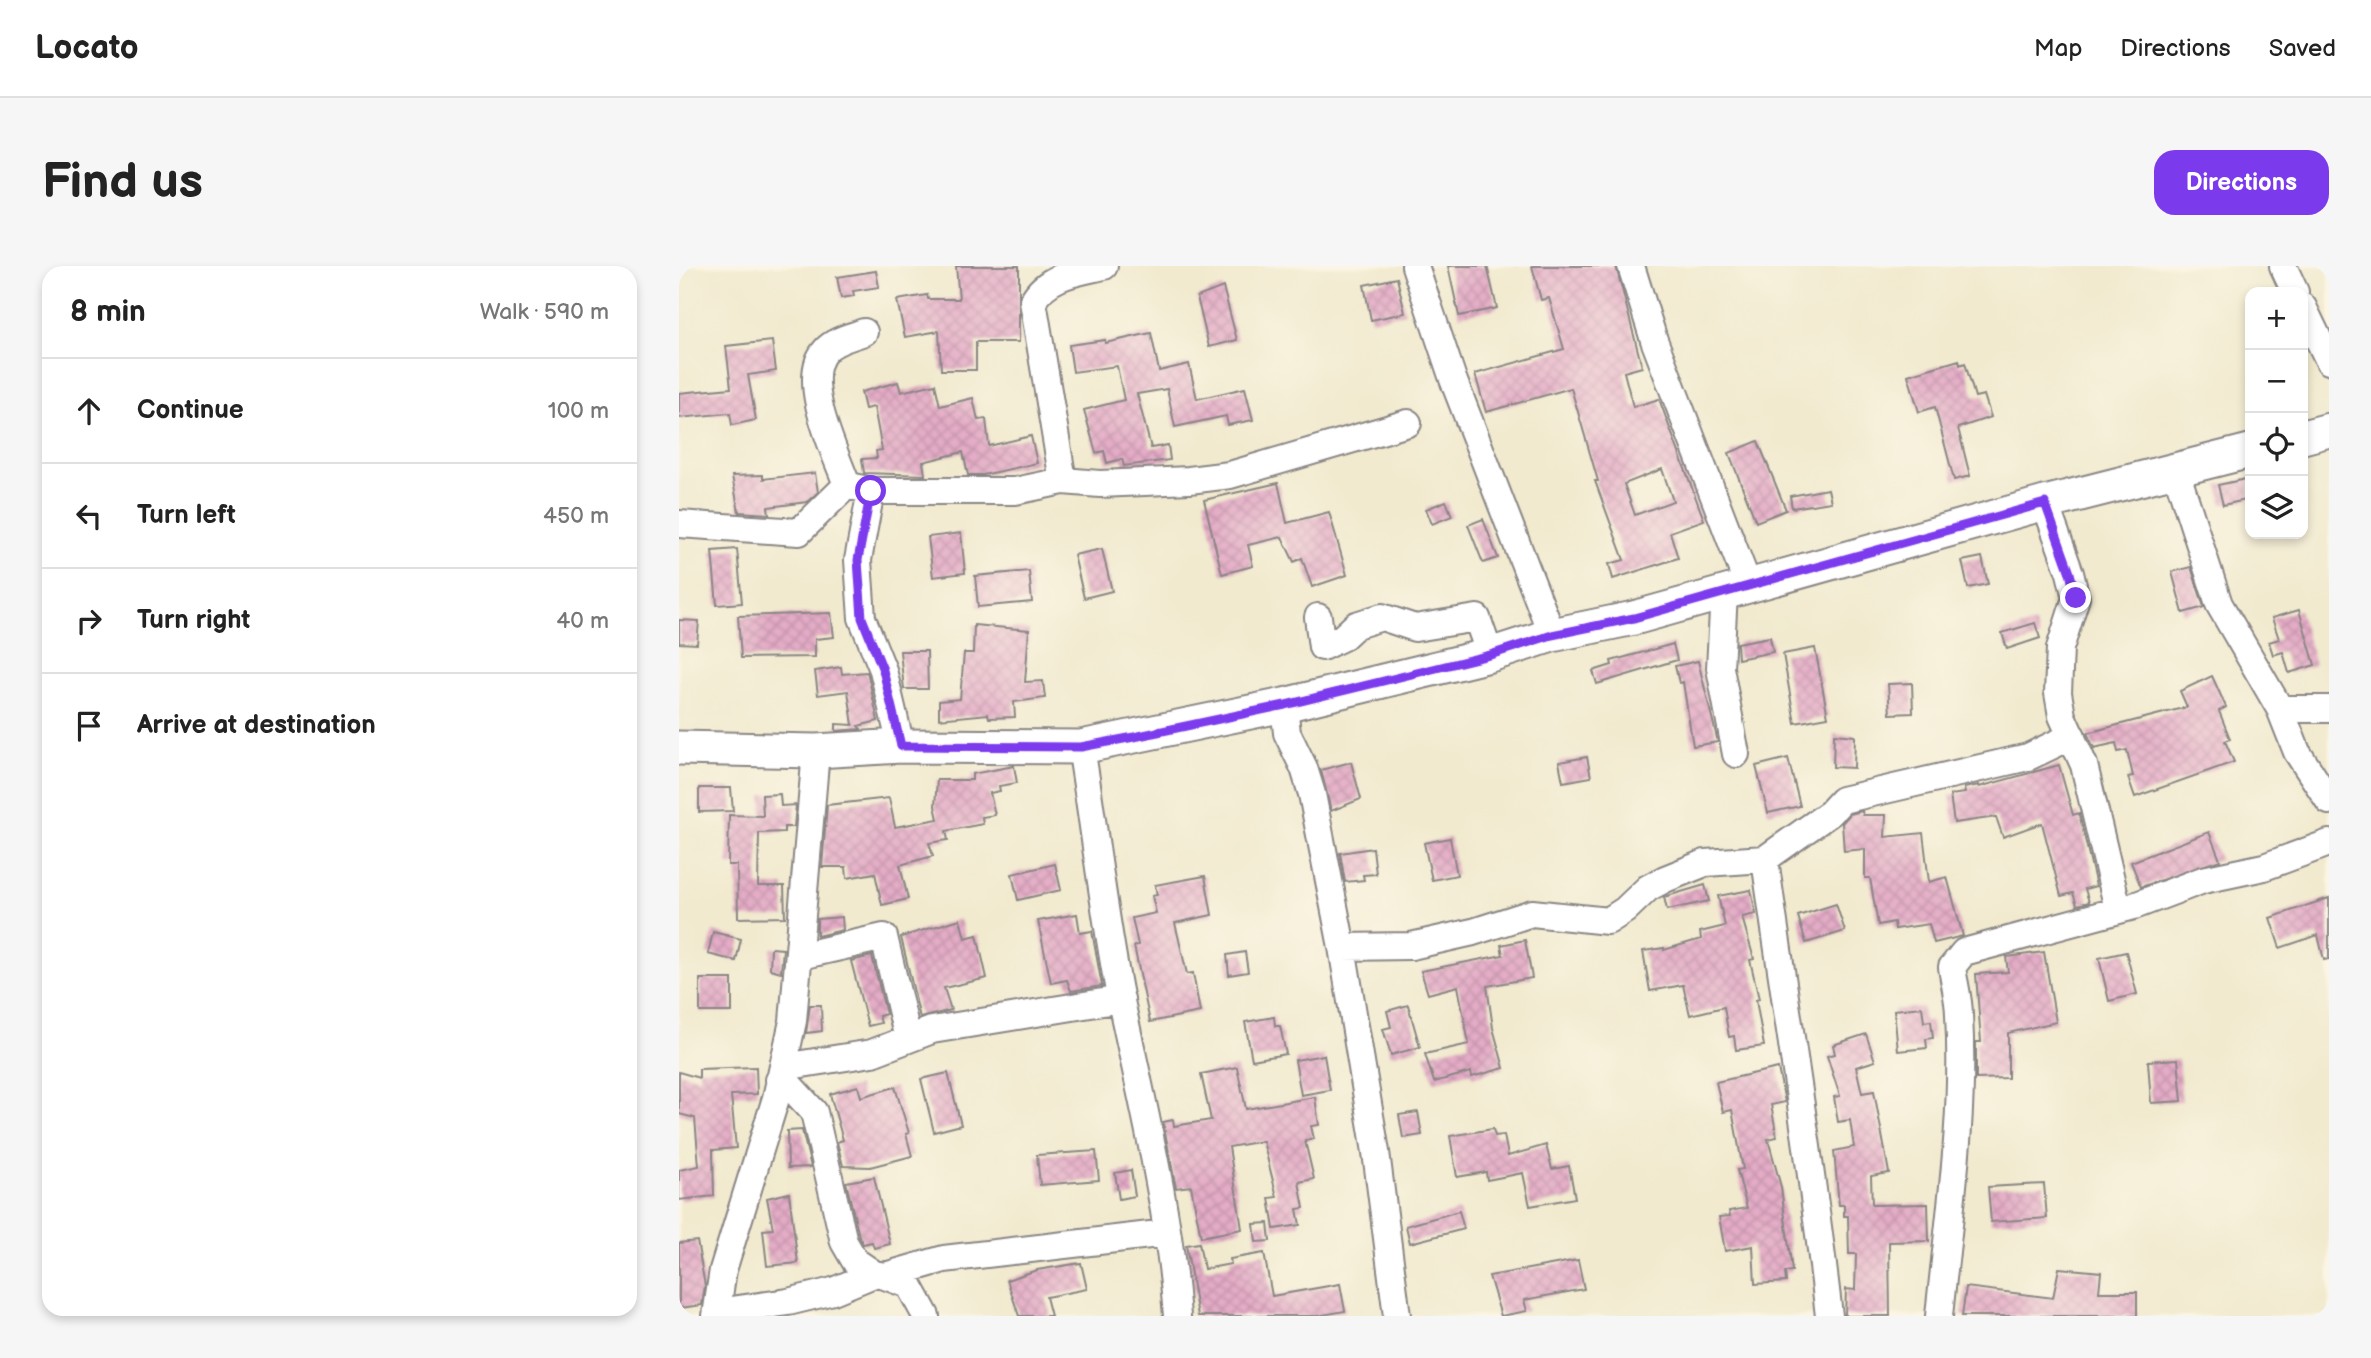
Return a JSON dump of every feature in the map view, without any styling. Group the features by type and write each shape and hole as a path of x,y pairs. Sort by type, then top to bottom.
{"main road":[{"path":"2308,436 2329,430"},
{"path":"679,748 816,751 901,746 1081,747 1285,705 1490,655 1552,635 1634,618 2045,503 2245,452"}],"street":[{"path":"1063,481 1033,301 1045,284 1071,273 1104,266"},
{"path":"1415,266 1449,367 1552,635"},
{"path":"1631,266 1736,588 1720,668 1736,754"},
{"path":"2283,266 2293,287"},
{"path":"2308,317 2329,361"},
{"path":"864,332 824,351 816,366 815,382 822,415 859,488 858,560 862,618 883,670 901,746"},
{"path":"679,524 799,532 859,488 1015,491 1063,481 1100,484 1189,480 1230,475 1408,423"},
{"path":"2176,471 2219,604 2280,709 2297,752 2329,801"},
{"path":"2045,503 2076,598 2060,648 2057,677 2062,716 2084,765 2118,909"},
{"path":"1318,617 1322,647 1343,637 1356,625 1382,617 1415,628 1477,618 1490,655"},
{"path":"1285,705 1287,733 1304,768 1312,794 1342,947 1376,1152 1397,1316"},
{"path":"2280,709 2329,709"},
{"path":"1342,947 1411,946 1473,932 1532,913 1608,921 1625,910 1648,888 1705,863 1765,859 1830,813 1842,800 2028,757 2072,736"},
{"path":"1081,747 1121,999 1142,1090 1167,1233 1177,1316"},
{"path":"816,751 793,1021 781,1074 723,1270 716,1314 788,1302 927,1263 1107,1238 1167,1233"},
{"path":"1939,1316 1957,1148 1961,1078 1959,1011 1952,967 1964,952 2149,901 2203,880 2264,867 2329,843"},
{"path":"1765,859 1792,1060 1825,1258 1829,1316"},
{"path":"800,956 884,937 908,1040"},
{"path":"781,1074 872,1053 932,1030 1121,999"},
{"path":"781,1074 814,1112 844,1242 855,1261 880,1275 909,1285 923,1307"},
{"path":"923,1307 921,1279 927,1263"}],"building":[{"path":"956,266 1019,266 1019,342 976,342 976,370 941,370 939,331 905,337 897,300 927,295 928,299 959,299"},
{"path":"1448,266 1487,266 1497,308 1459,316"},
{"path":"1532,266 1616,266 1642,367 1624,372 1633,407 1659,399 1704,520 1670,532 1678,558 1613,579 1609,564 1624,560 1595,481 1598,481 1571,388 1486,412 1475,374 1564,349 1549,298 1541,300","holes":["1662,469 1673,501 1635,515 1624,484"]},
{"path":"876,271 879,287 853,291 854,296 841,298 837,277"},
{"path":"1397,278 1405,313 1371,320 1364,285"},
{"path":"1223,287 1237,340 1209,347 1197,297"},
{"path":"1151,333 1159,371 1189,364 1197,399 1245,388 1253,420 1228,425 1226,416 1175,427 1167,389 1137,394 1151,448 1168,445 1170,460 1124,466 1122,459 1107,463 1104,451 1096,453 1084,410 1124,400 1117,366 1073,372 1069,345 1105,340 1105,343"},
{"path":"772,341 776,371 748,375 756,420 732,425 730,413 679,418 679,393 731,388 726,346"},
{"path":"1959,360 1960,365 1965,363 1975,397 1984,395 1991,417 1958,428 1970,476 1954,480 1935,407 1919,412 1908,375"},
{"path":"898,382 901,392 935,384 940,406 973,398 978,420 986,419 989,446 1031,436 1037,463 983,475 968,475 963,452 923,462 925,475 864,473 862,459 877,458 876,451 882,450 874,407 865,409 861,392"},
{"path":"1758,441 1786,510 1756,522 1729,453"},
{"path":"815,473 818,492 807,502 768,507 769,514 739,512 732,476 763,475 763,479"},
{"path":"2245,479 2245,500 2223,505 2218,485"},
{"path":"1278,483 1287,523 1329,512 1347,575 1312,587 1302,558 1294,562 1282,537 1248,545 1253,566 1222,574 1204,500"},
{"path":"1828,489 1831,502 1792,508 1790,496"},
{"path":"1446,501 1452,516 1432,524 1426,509"},
{"path":"1483,519 1498,558 1483,563 1468,525"},
{"path":"961,533 965,573 933,577 928,537"},
{"path":"737,549 742,603 717,605 712,551"},
{"path":"1102,549 1112,591 1084,598 1074,555"},
{"path":"1982,557 1988,584 1968,588 1962,561"},
{"path":"2191,567 2204,607 2183,613 2172,572"},
{"path":"1029,571 1032,602 978,607 975,576"},
{"path":"2299,610 2315,665 2289,673 2283,652 2273,655 2269,642 2279,639 2272,618"},
{"path":"831,613 834,637 815,639 815,657 741,658 738,616"},
{"path":"679,620 699,621 697,644 679,643"},
{"path":"2035,623 2040,638 2007,649 2002,633"},
{"path":"974,625 1029,630 1025,682 1043,681 1045,698 1014,702 1015,717 989,718 988,714 939,719 939,701 960,699 964,653 973,653"},
{"path":"1770,637 1773,652 1738,659 1737,643"},
{"path":"1673,644 1677,660 1597,684 1593,671 1612,665 1611,661"},
{"path":"1815,648 1828,717 1795,723 1783,654"},
{"path":"900,651 927,651 928,689 904,689"},
{"path":"1698,661 1718,742 1693,746 1683,682 1679,683 1675,666"},
{"path":"841,667 842,674 867,672 878,721 858,726 861,729 836,731 836,724 853,725 848,691 818,695 815,671"},
{"path":"2212,676 2226,707 2219,711 2230,739 2225,741 2234,762 2135,797 2128,777 2133,776 2127,750 2118,752 2116,743 2094,748 2087,733 2187,707 2180,691"},
{"path":"1912,683 1913,713 1890,714 1888,684"},
{"path":"1834,734 1855,736 1854,768 1833,767"},
{"path":"1587,757 1591,777 1563,782 1559,762"},
{"path":"1788,758 1800,806 1768,813 1756,766"},
{"path":"1351,762 1361,799 1331,811 1321,770"},
{"path":"2059,765 2073,815 2079,813 2096,886 2085,889 2089,902 2077,905 2073,893 2061,896 2042,823 2003,837 1996,817 1954,823 1950,795 1965,793 1964,788 1979,787"},
{"path":"1014,766 1017,783 999,786 1000,791 990,793 995,815 982,817 983,824 946,831 948,840 929,843 933,856 900,865 908,899 882,905 875,873 847,878 846,867 822,867 827,805 889,798 895,827 938,819 935,806 937,780 972,780 972,774"},
{"path":"699,788 731,788 733,811 699,812"},
{"path":"780,794 781,806 796,805 794,827 784,827 784,832 759,833 758,886 784,886 785,917 738,918 737,865 728,865 729,815 763,816 762,795"},
{"path":"1862,811 1863,815 1886,815 1885,837 1923,833 1929,882 1947,877 1963,936 1934,943 1929,924 1895,929 1894,922 1878,925 1870,878 1865,878 1865,849 1844,851 1842,823 1850,814"},
{"path":"2209,832 2220,860 2141,887 2131,862"},
{"path":"1450,838 1457,875 1432,880 1424,843"},
{"path":"1373,848 1376,874 1363,875 1364,880 1345,882 1340,853"},
{"path":"1055,864 1061,890 1018,900 1012,874"},
{"path":"1205,876 1212,915 1175,923 1187,974 1193,973 1200,1012 1150,1022 1134,946 1138,945 1132,918 1156,913 1152,896 1157,895 1155,885"},
{"path":"1705,885 1709,901 1667,910 1664,897"},
{"path":"1751,890 1756,914 1742,917 1754,959 1750,960 1759,999 1756,1000 1764,1046 1736,1050 1734,1036 1729,1037 1724,1007 1690,1015 1683,985 1650,991 1643,951 1664,950 1701,939 1700,932 1725,926 1718,896"},
{"path":"2329,898 2329,959 2324,960 2318,935 2280,948 2270,918"},
{"path":"1836,904 1845,931 1806,943 1798,916"},
{"path":"1077,914 1080,933 1092,931 1102,986 1071,991 1067,980 1051,983 1038,921"},
{"path":"842,917 843,930 817,936 817,919"},
{"path":"960,919 965,938 977,935 987,978 944,988 951,1010 920,1018 901,937"},
{"path":"713,932 741,939 736,961 708,954"},
{"path":"1525,940 1532,978 1487,986 1493,1028 1504,1068 1472,1077 1471,1072 1434,1082 1425,1054 1469,1044 1458,986 1428,994 1421,971 1503,955 1501,945"},
{"path":"771,948 783,949 781,972 770,969"},
{"path":"1245,952 1248,972 1229,975 1227,955"},
{"path":"2044,952 2056,1022 2008,1033 2008,1078 1976,1079 1976,1042 1981,1042 1976,974 2008,972 2006,957"},
{"path":"2126,952 2137,994 2109,1001 2099,958"},
{"path":"872,956 886,1014 879,1016 881,1023 868,1026 851,961"},
{"path":"700,979 732,979 732,1012 700,1012"},
{"path":"810,1005 821,1005 822,1031 806,1033"},
{"path":"1408,1005 1420,1047 1391,1055 1383,1029 1391,1027 1387,1011"},
{"path":"1922,1007 1924,1022 1931,1021 1933,1038 1926,1039 1927,1048 1898,1051 1894,1010"},
{"path":"1274,1017 1275,1026 1280,1026 1286,1054 1252,1060 1245,1022"},
{"path":"1866,1034 1875,1061 1856,1067 1862,1093 1874,1091 1889,1173 1871,1176 1872,1205 1928,1204 1929,1241 1889,1242 1890,1316 1845,1316 1846,1289 1855,1290 1856,1254 1849,1254 1848,1216 1844,1216 1844,1205 1839,1205 1834,1151 1854,1147 1850,1120 1838,1122 1834,1097 1840,1096 1827,1056 1835,1054 1833,1045"},
{"path":"1324,1055 1330,1090 1301,1095 1295,1060"},
{"path":"2178,1059 2182,1101 2151,1103 2148,1061"},
{"path":"756,1067 757,1094 731,1095 736,1148 713,1150 714,1196 679,1200 679,1170 699,1166 695,1118 679,1114 679,1072 699,1078 699,1069"},
{"path":"1237,1067 1246,1109 1315,1097 1319,1125 1311,1126 1314,1139 1305,1141 1314,1179 1299,1182 1304,1208 1297,1209 1300,1225 1274,1229 1269,1198 1277,1197 1263,1141 1229,1147 1242,1229 1201,1237 1191,1186 1176,1188 1163,1122 1173,1120 1174,1126 1211,1120 1201,1074"},
{"path":"1778,1068 1785,1102 1771,1105 1777,1137 1768,1139 1781,1187 1792,1271 1785,1272 1786,1282 1755,1284 1753,1246 1725,1251 1719,1217 1730,1216 1729,1211 1747,1208 1737,1170 1743,1169 1732,1110 1723,1112 1716,1082"},
{"path":"948,1073 961,1125 934,1132 921,1079"},
{"path":"858,1086 861,1097 895,1087 909,1133 906,1134 912,1156 870,1167 843,1166 837,1142 843,1140 830,1094"},
{"path":"1418,1112 1422,1135 1403,1138 1399,1115"},
{"path":"1493,1129 1495,1136 1504,1135 1508,1156 1546,1145 1552,1169 1569,1166 1575,1198 1530,1206 1523,1173 1487,1180 1486,1172 1457,1177 1450,1136"},
{"path":"802,1130 811,1167 788,1168 787,1131"},
{"path":"1096,1151 1099,1180 1040,1185 1037,1155"},
{"path":"1131,1170 1135,1196 1119,1199 1115,1173"},
{"path":"874,1177 890,1244 874,1248 872,1242 863,1244 859,1236 846,1182"},
{"path":"2044,1184 2047,1218 1991,1222 1988,1187"},
{"path":"789,1193 798,1263 767,1266 763,1230 773,1229 767,1198"},
{"path":"1459,1211 1464,1229 1410,1243 1406,1226"},
{"path":"1268,1223 1270,1241 1256,1242 1254,1224"},
{"path":"697,1241 705,1286 702,1305 679,1308 679,1243"},
{"path":"1199,1243 1204,1269 1231,1264 1230,1259 1264,1253 1272,1296 1340,1284 1345,1311 1317,1316 1198,1316 1186,1245"},
{"path":"1578,1260 1584,1289 1524,1300 1527,1311 1501,1316 1489,1276"},
{"path":"1081,1263 1087,1289 1046,1297 1051,1316 1019,1316 1007,1280 1037,1270"},
{"path":"2059,1268 2101,1272 2099,1292 2137,1292 2137,1316 1962,1316 1966,1287 2053,1298"}],"route":[{"path":"871,491 858,560 862,618 883,670 901,746 1081,747 1285,705 1490,655 1552,635 1634,618 2045,503 2076,598"}]}
